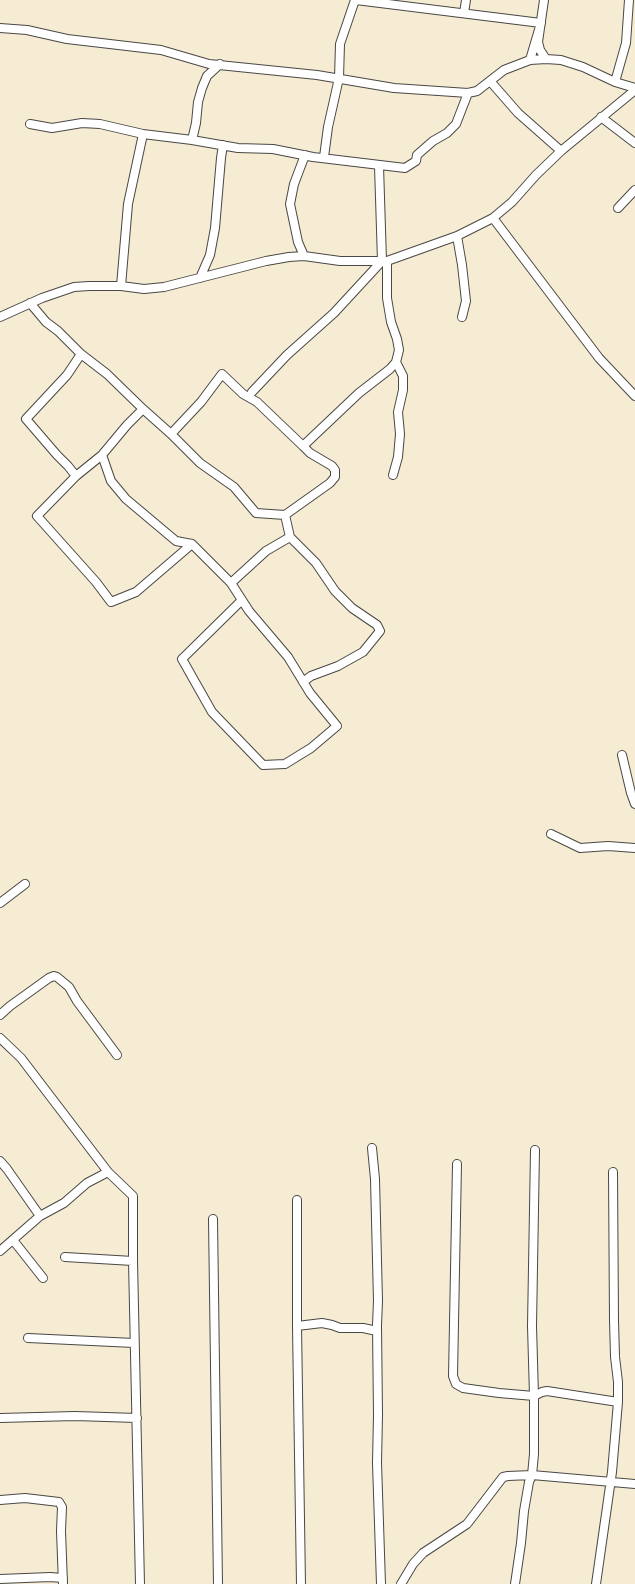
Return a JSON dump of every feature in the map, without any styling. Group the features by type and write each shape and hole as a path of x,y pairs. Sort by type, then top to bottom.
{"street":[{"path":"324,157 328,127 339,78 340,44 355,0 541,23"},
{"path":"464,13 466,0"},
{"path":"544,0 538,42 540,50 546,59"},
{"path":"615,82 626,43 629,0"},
{"path":"530,60 541,23"},
{"path":"0,28 27,30 66,39 161,50 209,64 339,78 394,88 468,93 477,91 504,70 530,60 546,59 562,60 583,67 615,82 635,89"},
{"path":"192,140 196,123 198,102 202,88 207,76 220,64"},
{"path":"490,81 518,113 561,151"},
{"path":"0,316 74,287 164,287 266,261 304,256 340,261 385,261 456,236 493,218 512,202 536,175 561,151 635,89"},
{"path":"30,124 52,128 82,123 100,124 143,134 192,140 238,148 273,149 305,156 324,157 379,166 405,168 412,165 416,161 417,155 434,141 447,133 456,124 468,93"},
{"path":"601,117 635,143"},
{"path":"121,286 128,204 143,134"},
{"path":"200,278 210,255 213,241 218,179 224,145"},
{"path":"304,256 298,242 290,204 294,184 305,156"},
{"path":"303,446 359,393 390,369 396,362 399,350 391,322 387,298 379,166"},
{"path":"618,208 635,190"},
{"path":"493,218 599,358 635,396"},
{"path":"456,236 462,265 466,301 462,316"},
{"path":"252,392 286,355 334,312 385,261"},
{"path":"30,303 46,322 58,331 81,354 107,374 200,463 234,487 256,513 285,515 330,483 335,477 335,470 332,466 310,453 256,402 243,394 222,374 201,402 171,434"},
{"path":"76,476 26,418 67,375 81,354"},
{"path":"393,475 398,457 400,434 398,412 403,390 403,376 396,362"},
{"path":"143,409 102,455 76,476 37,516 96,582 111,602 136,592 192,544"},
{"path":"102,455 111,481 126,500 176,541 192,544 231,583 242,600 249,611 288,656 310,693 337,726 310,748 285,764 263,765 212,712 182,659 242,600"},
{"path":"285,515 290,537 316,562 335,591 352,608 377,625 380,631 363,652 338,666 311,676 303,682"},
{"path":"231,583 266,551 290,537"},
{"path":"622,755 635,804"},
{"path":"551,834 580,848 608,846 635,848"},
{"path":"0,903 25,884"},
{"path":"0,1015 49,978 54,976 57,977 69,987 77,1001 117,1055"},
{"path":"0,1038 21,1058 108,1172 133,1196 134,1343 140,1584"},
{"path":"372,1148 375,1179 378,1301 377,1463 381,1584"},
{"path":"515,1584 528,1482 532,1475 534,1454 532,1326 535,1150"},
{"path":"0,1161 40,1216"},
{"path":"457,1164 454,1380 459,1387 463,1388 534,1396 547,1391 618,1402"},
{"path":"0,1251 40,1216 64,1203 86,1183 108,1172"},
{"path":"596,1584 610,1481 618,1402 614,1320 613,1172"},
{"path":"297,1200 297,1326 301,1584"},
{"path":"213,1218 218,1584"},
{"path":"13,1240 43,1278"},
{"path":"65,1257 133,1261"},
{"path":"297,1326 322,1324 340,1328 363,1328 377,1331"},
{"path":"28,1338 134,1343"},
{"path":"0,1418 75,1416 137,1418"},
{"path":"400,1584 423,1552 467,1524 503,1477 532,1475 635,1484"},
{"path":"0,1500 25,1498 59,1502 62,1507 61,1531 63,1581 50,1577 0,1579"}]}
